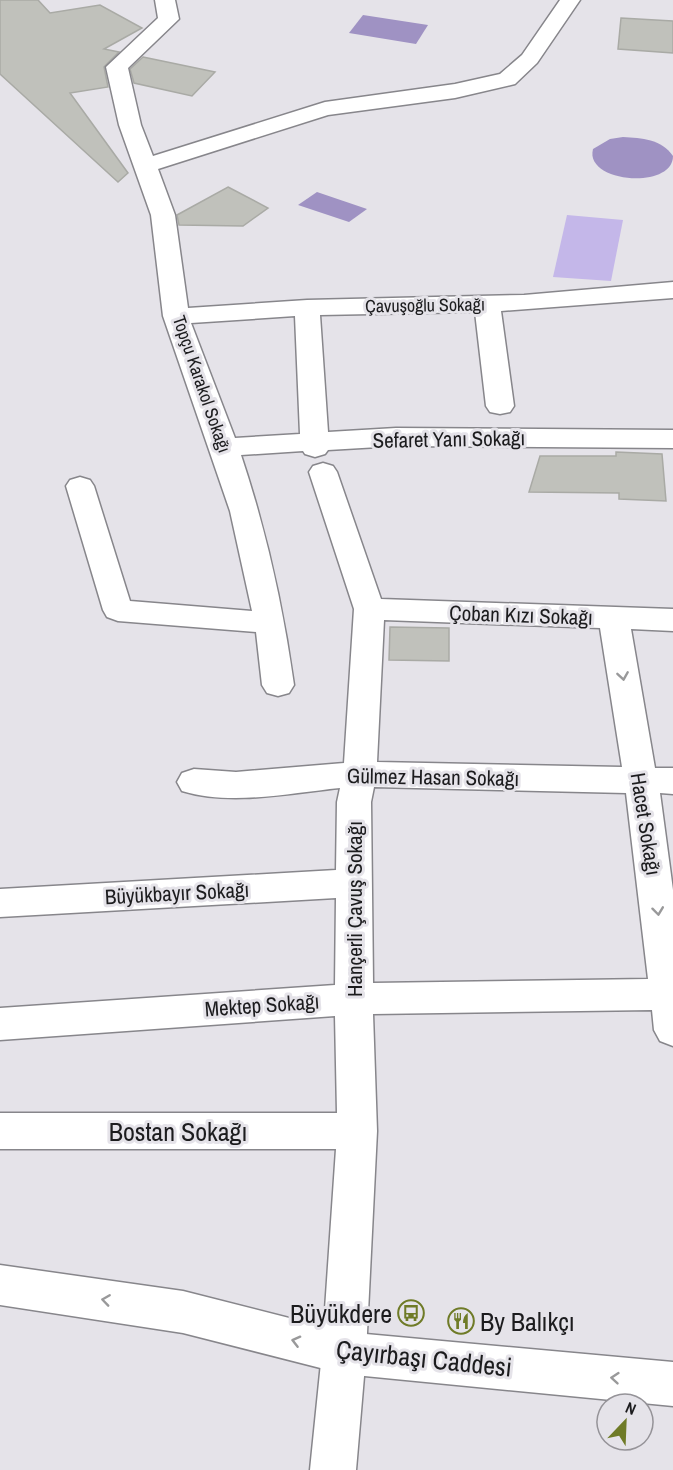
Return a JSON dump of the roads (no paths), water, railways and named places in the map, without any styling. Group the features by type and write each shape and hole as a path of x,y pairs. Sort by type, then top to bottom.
{"street":[{"name":"Topçu Karakol Sokağı","path":"165,0 169,19 117,67 130,124 163,215 176,316 245,511 270,623 279,685"},
{"path":"145,166 325,109 454,91 507,79 530,59 570,0"},
{"name":"Çavuşoğlu Sokağı","path":"176,316 307,308 524,303 673,290"},
{"path":"487,303 500,406"},
{"name":"Hançerli Çavuş Sokağı","path":"307,308 318,454 369,609 360,774 354,802 357,1131 344,1353 333,1470"},
{"name":"Sefaret Yanı Sokağı","path":"224,447 318,454 396,437 673,439"},
{"path":"80,486 118,610 270,623"},
{"name":"Çoban Kızı Sokağı","path":"369,609 673,620"},
{"name":"Hacet Sokağı","path":"614,619 656,781 672,1009"},
{"name":"Gülmez Hasan Sokağı","path":"194,782 236,785 360,774 656,781"},
{"name":"Büyükbayır Sokağı","path":"0,903 354,883"},
{"name":"Mektep Sokağı","path":"0,1024 354,999 672,1009"},
{"name":"Bostan Sokağı","path":"0,1131 357,1131"},
{"name":"Çayırbaşı Caddesi","path":"0,1285 183,1312 344,1353 673,1384"}],"place":[{"name":"Büyükdere","path":"411,1313"},
{"name":"By Balıkçı","path":"461,1321"}]}
